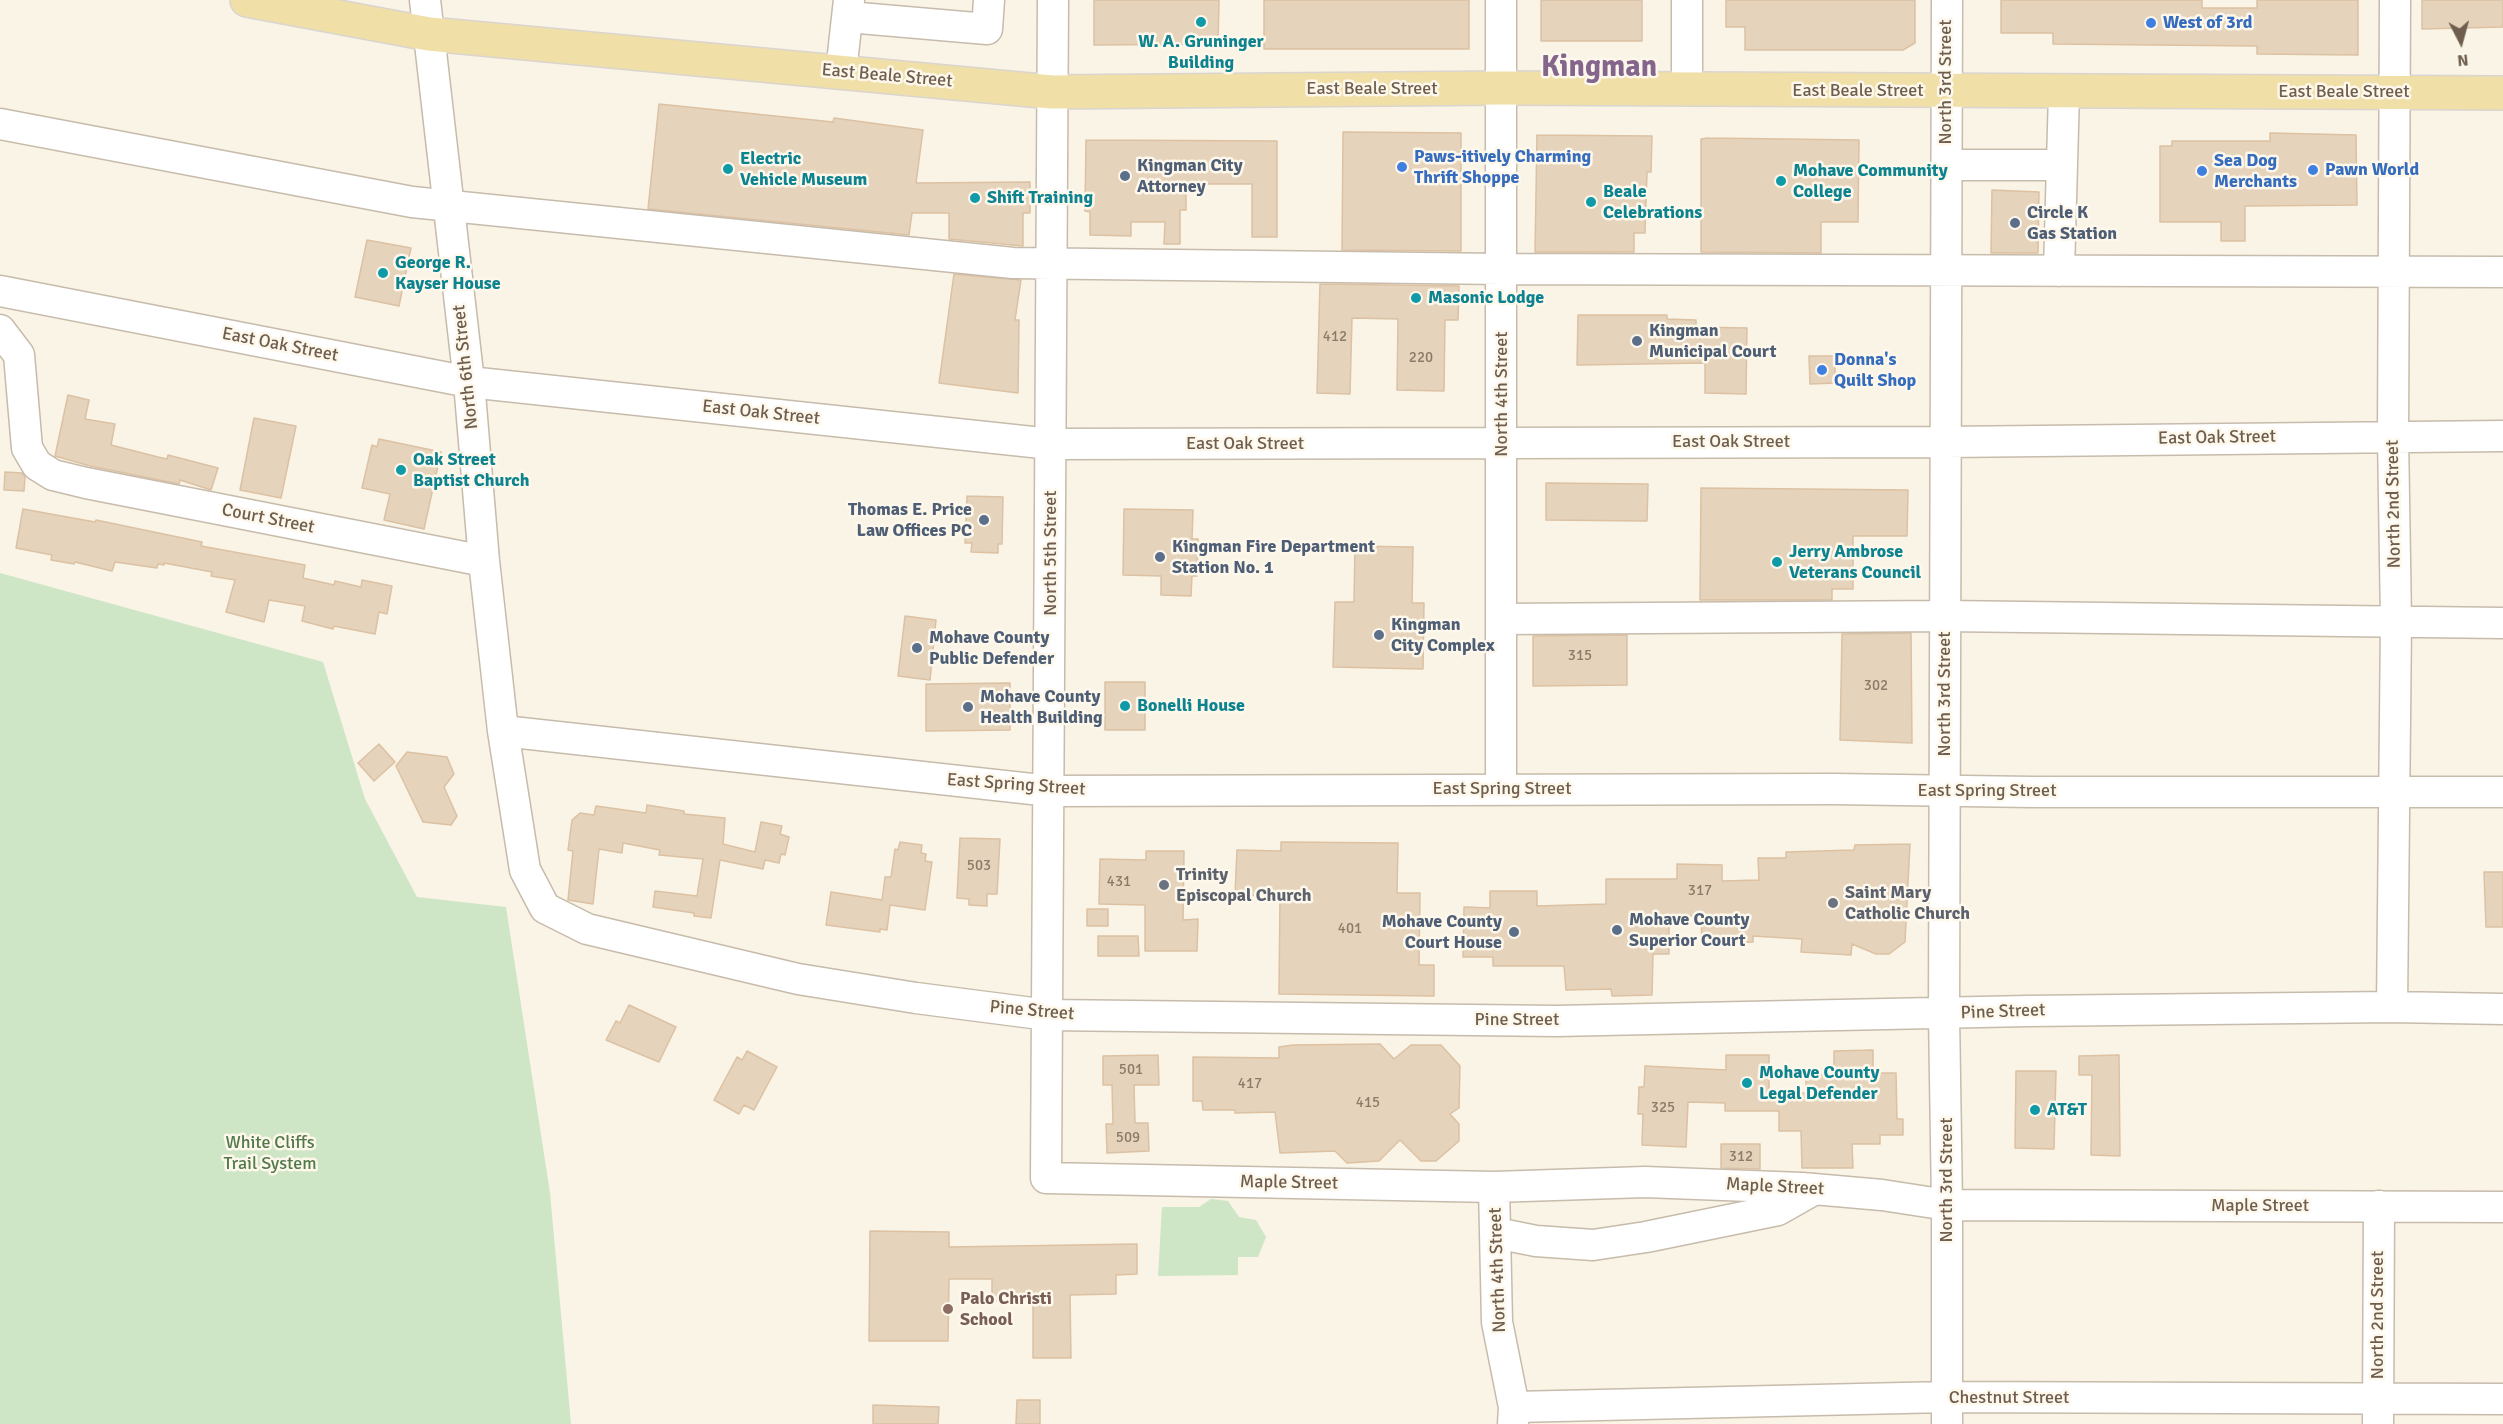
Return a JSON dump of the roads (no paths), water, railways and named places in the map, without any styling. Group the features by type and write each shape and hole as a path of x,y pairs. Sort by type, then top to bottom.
{"main road":[{"name":"East Beale Street","path":"247,0 429,34 1052,92 1502,88 2503,93"}],"street":[{"name":"North 6th Street","path":"425,0 469,382 484,561 503,731 525,870 545,908"},
{"path":"841,72 848,8 987,29 989,0"},
{"name":"North 5th Street","path":"1046,1178 1053,0"},
{"name":"North 4th Street","path":"1502,0 1502,789"},
{"path":"1687,0 1687,90"},
{"name":"North 3rd Street","path":"1946,1411 1947,1205 1944,1014 1947,0"},
{"name":"North 2nd Street","path":"2392,1007 2396,622 2393,436 2395,0"},
{"path":"2059,271 2064,92"},
{"path":"0,124 412,202 1013,263 1502,269 2503,272"},
{"path":"1946,165 2062,165"},
{"name":"East Oak Street","path":"0,291 469,382 1051,444 1946,442 2503,436"},
{"name":"Court Street","path":"0,330 19,355 27,447 37,465 53,475 484,561"},
{"path":"1502,619 1946,616 2503,623"},
{"name":"East Spring Street","path":"503,731 1050,791 1502,789 2503,792"},
{"name":"Pine Street","path":"545,908 587,929 798,979 916,998 1048,1015 1556,1021 2392,1007 2503,1009"},
{"name":"Maple Street","path":"1046,1178 1494,1187 1645,1182 1815,1189 1882,1195 1947,1205 2503,1207"},
{"name":"North 4th Street","path":"1494,1187 1497,1322 1513,1416"},
{"path":"1496,1233 1536,1241 1593,1245 1646,1237 1778,1209 1815,1189"},
{"name":"North 2nd Street","path":"2378,1411 2379,1206"},
{"name":"Chestnut Street","path":"1513,1416 1946,1411 2378,1411 2503,1399"}],"place":[{"name":"W. A. Gruninger Building","path":"1201,22"},
{"name":"West of 3rd","path":"2151,23"},
{"name":"Paws-itively Charming Thrift Shoppe","path":"1402,167"},
{"name":"Electric Vehicle Museum","path":"728,169"},
{"name":"Pawn World","path":"2313,170"},
{"name":"Sea Dog Merchants","path":"2202,171"},
{"name":"Kingman City Attorney","path":"1125,176"},
{"name":"Mohave Community College","path":"1781,181"},
{"name":"Shift Training","path":"975,198"},
{"name":"Beale Celebrations","path":"1591,202"},
{"name":"Circle K Gas Station","path":"2015,223"},
{"name":"George R. Kayser House","path":"383,273"},
{"name":"Masonic Lodge","path":"1416,298"},
{"name":"Kingman Municipal Court","path":"1637,341"},
{"name":"Donna's Quilt Shop","path":"1822,370"},
{"name":"Oak Street Baptist Church","path":"401,470"},
{"name":"Thomas E. Price Law Offices PC","path":"984,520"},
{"name":"Kingman Fire Department Station No. 1","path":"1160,557"},
{"name":"Jerry Ambrose Veterans Council","path":"1777,562"},
{"name":"Kingman City Complex","path":"1379,635"},
{"name":"Mohave County Public Defender","path":"917,648"},
{"name":"Bonelli House","path":"1125,706"},
{"name":"Mohave County Health Building","path":"968,707"},
{"name":"Trinity Episcopal Church","path":"1164,885"},
{"name":"Saint Mary Catholic Church","path":"1833,903"},
{"name":"Mohave County Superior Court","path":"1617,930"},
{"name":"Mohave County Court House","path":"1514,932"},
{"name":"Mohave County Legal Defender","path":"1747,1083"},
{"name":"AT&T","path":"2035,1110"},
{"name":"Palo Christi School","path":"948,1309"}],"district":[{"name":"Kingman","path":"1599,68"}],"park label":[{"name":"White Cliffs Trail System","path":"270,1153"}]}
